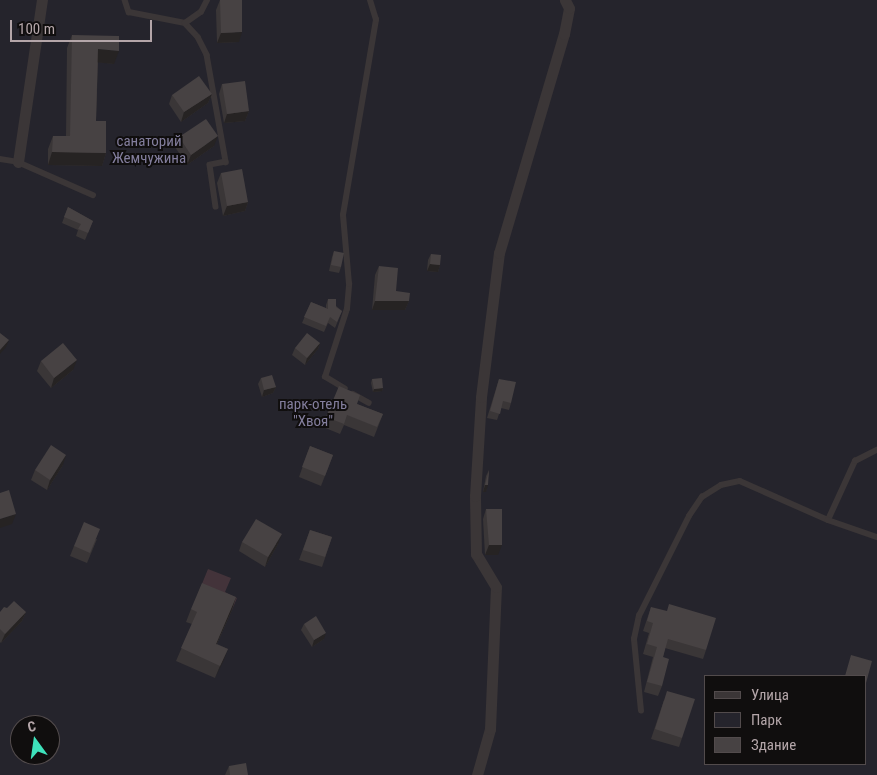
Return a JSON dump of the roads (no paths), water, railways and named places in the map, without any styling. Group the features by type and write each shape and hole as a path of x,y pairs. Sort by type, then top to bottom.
{"street":[{"path":"18,162 42,0"},
{"path":"476,775 490,729 496,588 476,554 475,496 481,398 499,253 564,34 569,8 565,0"}],"lane":[{"path":"125,0 129,12 185,23 198,37 207,55 226,162 210,165 216,207"},
{"path":"185,23 202,12 207,0"},
{"path":"369,403 325,377 347,309 349,284 343,214 376,20 370,0"},
{"path":"0,159 18,162 93,195"},
{"path":"828,520 855,462 877,450"},
{"path":"642,711 634,638 639,616 684,525 702,497 721,485 740,481 828,520 877,537"}],"park label":[{"name":"санаторий Жемчужина","path":"149,150"},
{"name":"парк-отель \"Хвоя\"","path":"313,412"}]}
